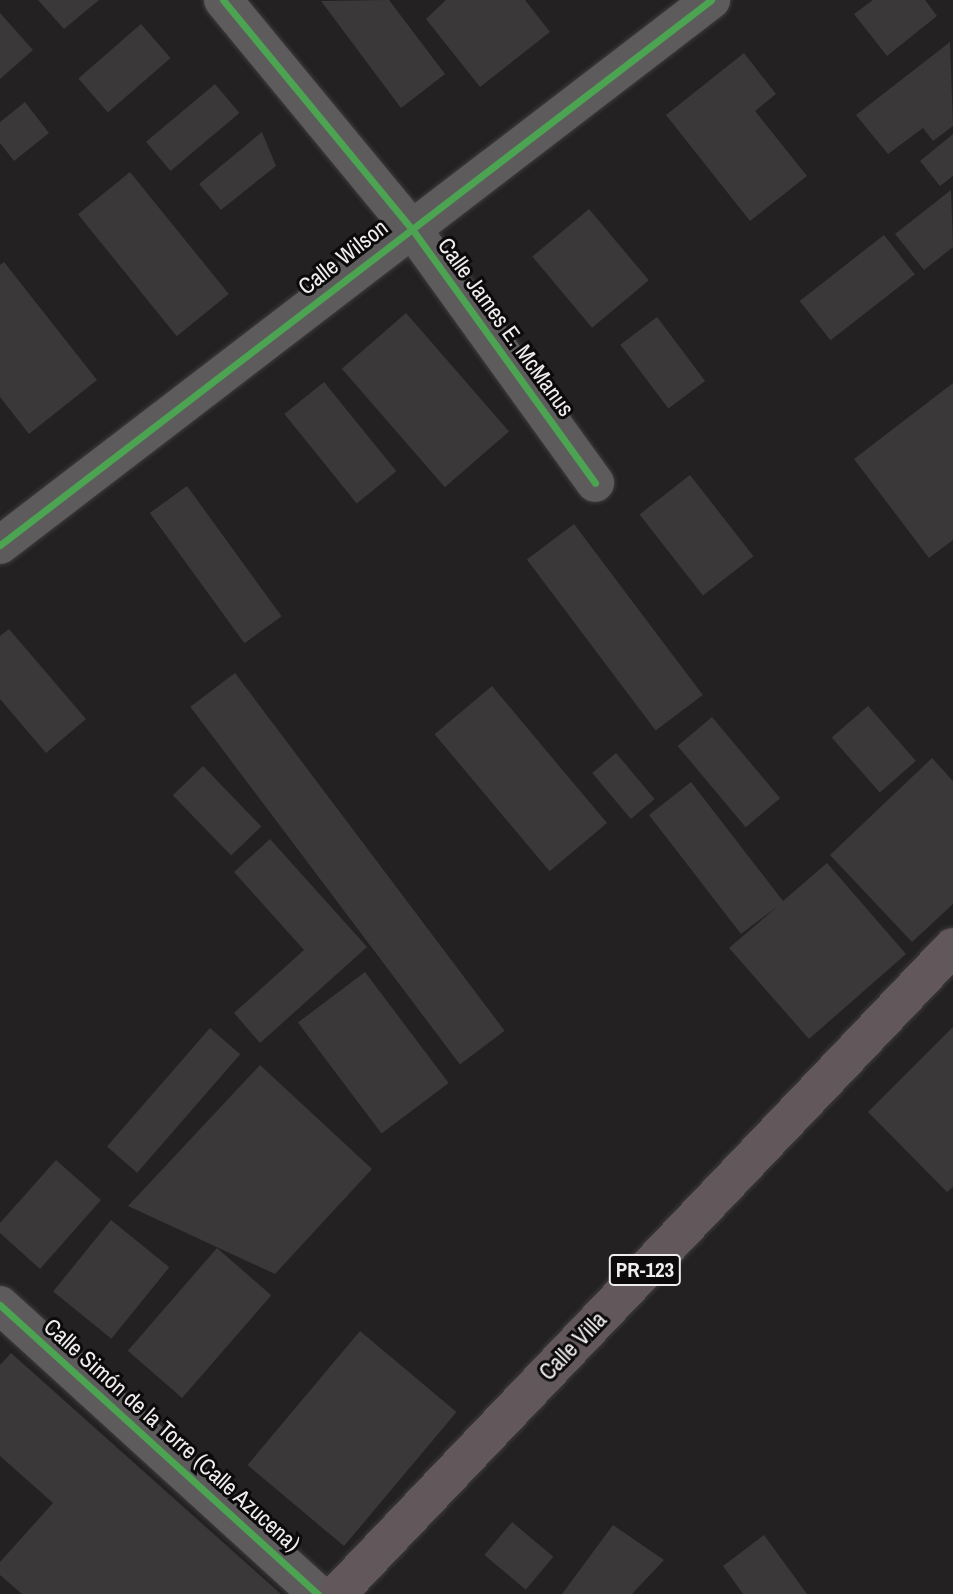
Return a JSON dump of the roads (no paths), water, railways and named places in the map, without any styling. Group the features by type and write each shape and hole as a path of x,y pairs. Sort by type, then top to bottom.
{"main road":[{"name":"Calle Villa","path":"337,1594 950,957"}],"street":[{"name":"Calle James E. McManus","path":"223,0 412,229 595,483"},
{"name":"Calle Wilson","path":"0,545 710,0"},
{"name":"Calle Simón de la Torre (Calle Azucena)","path":"2,1311 318,1594"}]}
